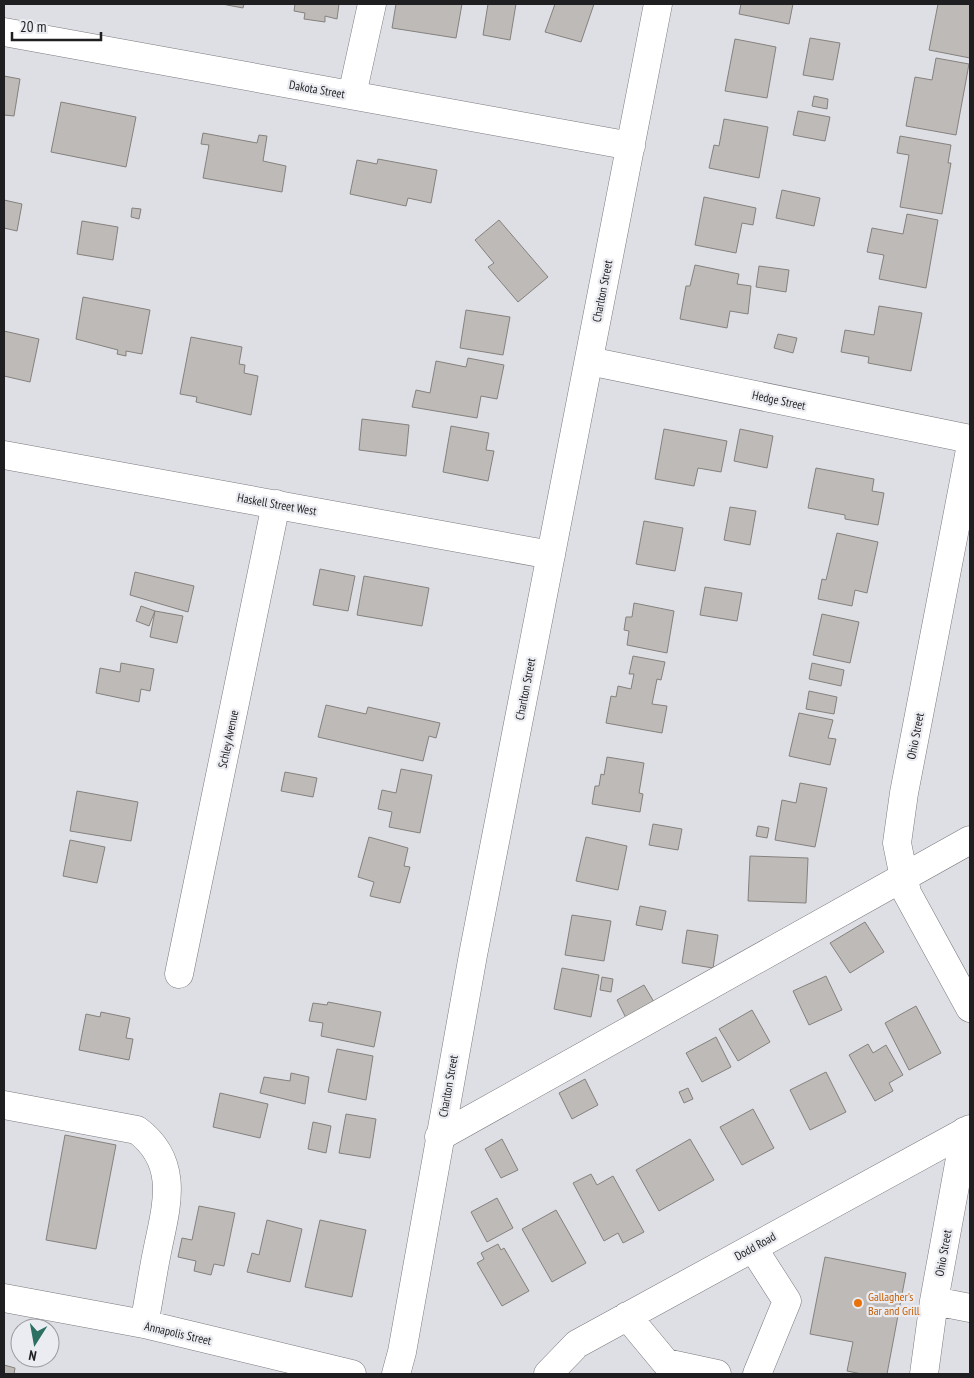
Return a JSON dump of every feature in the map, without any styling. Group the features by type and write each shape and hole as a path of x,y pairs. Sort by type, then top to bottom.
{"street":[{"path":"352,95 372,4"},
{"name":"Charlton Street","path":"396,1374 402,1352 439,1137 658,4"},
{"name":"Dakota Street","path":"4,32 631,146"},
{"name":"Hedge Street","path":"589,361 970,439"},
{"name":"Ohio Street","path":"970,450 904,793 897,843 907,893 970,1008"},
{"name":"Haskell Street West","path":"4,455 551,555"},
{"name":"Schley Avenue","path":"179,974 276,504"},
{"path":"439,1137 970,840"},
{"path":"4,1105 137,1130 150,1139 158,1150 165,1169 168,1193 144,1324"},
{"name":"Ohio Street","path":"924,1374 934,1301 968,1130"},
{"name":"Dodd Road","path":"548,1374 577,1344 968,1130"},
{"path":"753,1248 787,1301 757,1374"},
{"name":"Annapolis Street","path":"4,1298 144,1324 352,1374"},
{"path":"934,1301 970,1308"},
{"path":"627,1316 666,1363 717,1374"}],"building":[{"path":"222,4 244,4 243,8"},
{"path":"295,4 339,4 337,19 325,16 325,22 304,19 305,13 294,11"},
{"path":"396,4 462,4 456,38 392,28"},
{"path":"488,4 516,4 510,40 483,35"},
{"path":"555,4 594,4 581,42 545,32"},
{"path":"741,4 793,4 789,24 739,14"},
{"path":"938,4 970,4 970,58 929,50"},
{"path":"810,38 840,43 833,80 803,75"},
{"path":"735,39 776,47 767,98 725,91"},
{"path":"936,58 969,64 956,135 906,126 915,77 932,80"},
{"path":"4,76 20,79 14,116 4,115"},
{"path":"814,96 828,99 827,109 812,106"},
{"path":"61,102 136,117 126,167 51,152"},
{"path":"798,111 830,117 825,141 793,135"},
{"path":"724,119 768,127 759,178 709,168 714,145 719,146"},
{"path":"203,133 257,143 259,135 267,136 263,161 286,166 282,192 203,178 209,145 201,144"},
{"path":"900,136 951,145 948,163 951,163 942,214 900,207 909,155 897,153"},
{"path":"378,159 437,170 431,203 408,198 406,206 350,194 357,160 377,164"},
{"path":"782,190 820,198 814,226 776,218"},
{"path":"704,197 756,208 753,225 742,223 736,253 695,245"},
{"path":"4,200 22,204 17,231 4,228"},
{"path":"132,208 141,209 139,219 131,217"},
{"path":"907,214 938,220 926,288 879,279 884,255 867,252 872,228 903,234"},
{"path":"499,220 548,277 518,302 488,267 494,263 475,240"},
{"path":"82,221 118,227 113,260 77,254"},
{"path":"695,265 739,274 737,284 751,286 748,314 730,311 727,328 680,319 686,286 690,286"},
{"path":"759,266 789,270 786,292 756,287"},
{"path":"83,297 150,310 142,354 126,351 126,356 117,354 118,350 76,339"},
{"path":"879,306 922,313 911,371 868,363 869,357 841,352 845,330 874,335"},
{"path":"466,310 510,317 503,355 460,348"},
{"path":"4,331 39,339 30,382 4,376"},
{"path":"778,334 797,338 793,353 774,348"},
{"path":"191,337 242,347 239,364 245,365 244,373 258,376 251,415 196,402 197,397 180,394"},
{"path":"468,358 504,365 497,399 481,396 477,418 412,407 416,390 430,393 436,361 466,367"},
{"path":"362,419 409,425 406,456 359,450"},
{"path":"451,426 489,433 486,450 494,451 488,481 443,472"},
{"path":"664,429 727,441 721,472 698,468 694,486 655,479"},
{"path":"740,429 773,436 767,468 734,461"},
{"path":"816,468 874,479 872,491 884,493 878,525 845,519 845,515 808,508"},
{"path":"730,507 756,511 750,545 724,540"},
{"path":"644,521 683,528 675,571 636,564"},
{"path":"837,533 878,542 867,593 855,590 852,606 818,599 822,579 826,580"},
{"path":"320,569 355,576 348,611 313,605"},
{"path":"135,572 194,586 188,612 130,595"},
{"path":"364,576 429,588 422,626 357,615"},
{"path":"705,587 742,593 737,621 700,615"},
{"path":"634,603 674,611 667,653 627,645 629,631 624,630 626,617 632,617"},
{"path":"141,606 155,611 149,626 136,621"},
{"path":"155,611 183,616 177,643 150,637"},
{"path":"822,614 859,622 850,663 813,655"},
{"path":"633,656 665,662 661,680 657,679 652,704 667,706 662,733 606,723 611,696 616,697 618,686 631,689 634,674 629,674"},
{"path":"121,663 154,669 150,691 141,689 139,702 96,693 100,668 120,672"},
{"path":"812,663 844,670 841,686 809,679"},
{"path":"809,691 837,697 834,714 806,709"},
{"path":"326,705 366,714 368,707 440,723 436,738 429,736 423,761 318,737"},
{"path":"799,713 833,720 828,738 836,739 830,765 789,756"},
{"path":"607,757 644,763 639,793 643,794 640,812 592,804 595,786 599,786 601,774 604,775"},
{"path":"401,769 432,775 420,833 389,827 392,812 378,809 382,790 396,793"},
{"path":"285,772 317,778 313,797 281,791"},
{"path":"800,783 827,788 815,847 775,840 782,800 796,803"},
{"path":"77,791 138,802 131,841 70,831"},
{"path":"653,824 682,829 678,850 649,845"},
{"path":"758,826 769,828 767,838 756,836"},
{"path":"369,837 408,848 404,866 410,867 400,903 370,896 374,882 358,877"},
{"path":"586,837 627,846 618,890 576,881"},
{"path":"70,840 105,847 97,883 63,876"},
{"path":"750,856 808,858 806,903 748,901"},
{"path":"640,906 666,911 662,930 636,925"},
{"path":"572,915 611,921 604,961 565,955"},
{"path":"865,922 884,952 850,973 830,943"},
{"path":"687,930 718,935 713,968 682,963"},
{"path":"562,968 599,975 591,1017 554,1009"},
{"path":"826,976 842,1010 809,1025 793,991"},
{"path":"602,977 613,979 611,992 600,990"},
{"path":"644,985 654,1002 626,1018 617,1000"},
{"path":"328,1002 381,1012 374,1047 321,1036 323,1023 309,1021 313,1003 327,1005"},
{"path":"916,1006 941,1053 909,1070 885,1023"},
{"path":"752,1010 770,1042 738,1061 719,1029"},
{"path":"101,1012 130,1018 126,1038 133,1039 129,1060 79,1050 86,1014 100,1017"},
{"path":"716,1037 731,1067 702,1082 686,1053"},
{"path":"868,1044 873,1053 886,1045 903,1075 889,1083 893,1091 875,1101 849,1055"},
{"path":"337,1049 373,1056 366,1100 328,1092"},
{"path":"826,1072 846,1112 810,1130 790,1090"},
{"path":"291,1073 309,1077 305,1104 260,1093 264,1077 290,1081"},
{"path":"585,1079 598,1105 572,1119 559,1093"},
{"path":"688,1088 693,1099 684,1103 679,1092"},
{"path":"220,1093 268,1104 260,1138 213,1127"},
{"path":"753,1109 774,1148 742,1165 720,1127"},
{"path":"346,1114 376,1119 370,1158 339,1153"},
{"path":"313,1122 331,1126 326,1153 308,1149"},
{"path":"65,1135 116,1145 96,1249 46,1240"},
{"path":"502,1139 518,1170 501,1178 485,1149"},
{"path":"690,1139 714,1180 659,1211 636,1170"},
{"path":"591,1174 597,1185 613,1176 644,1232 623,1243 618,1233 604,1241 573,1183"},
{"path":"497,1198 513,1228 487,1242 471,1212"},
{"path":"199,1206 235,1213 224,1266 214,1264 211,1275 194,1271 196,1261 178,1257 182,1238 192,1240"},
{"path":"556,1210 586,1263 552,1282 522,1229"},
{"path":"267,1220 302,1229 290,1282 247,1272 252,1253 259,1255"},
{"path":"320,1220 366,1230 352,1297 305,1287"},
{"path":"498,1244 501,1250 504,1248 529,1291 502,1306 477,1263 484,1259 481,1253"},
{"name":"Gallagher's Bar and Grill","path":"825,1257 906,1273 887,1374 862,1374 847,1371 853,1342 810,1334"},
{"path":"4,1365 15,1368 14,1374 4,1374"}],"place":[{"name":"Gallagher's Bar and Grill","path":"858,1303"}]}
